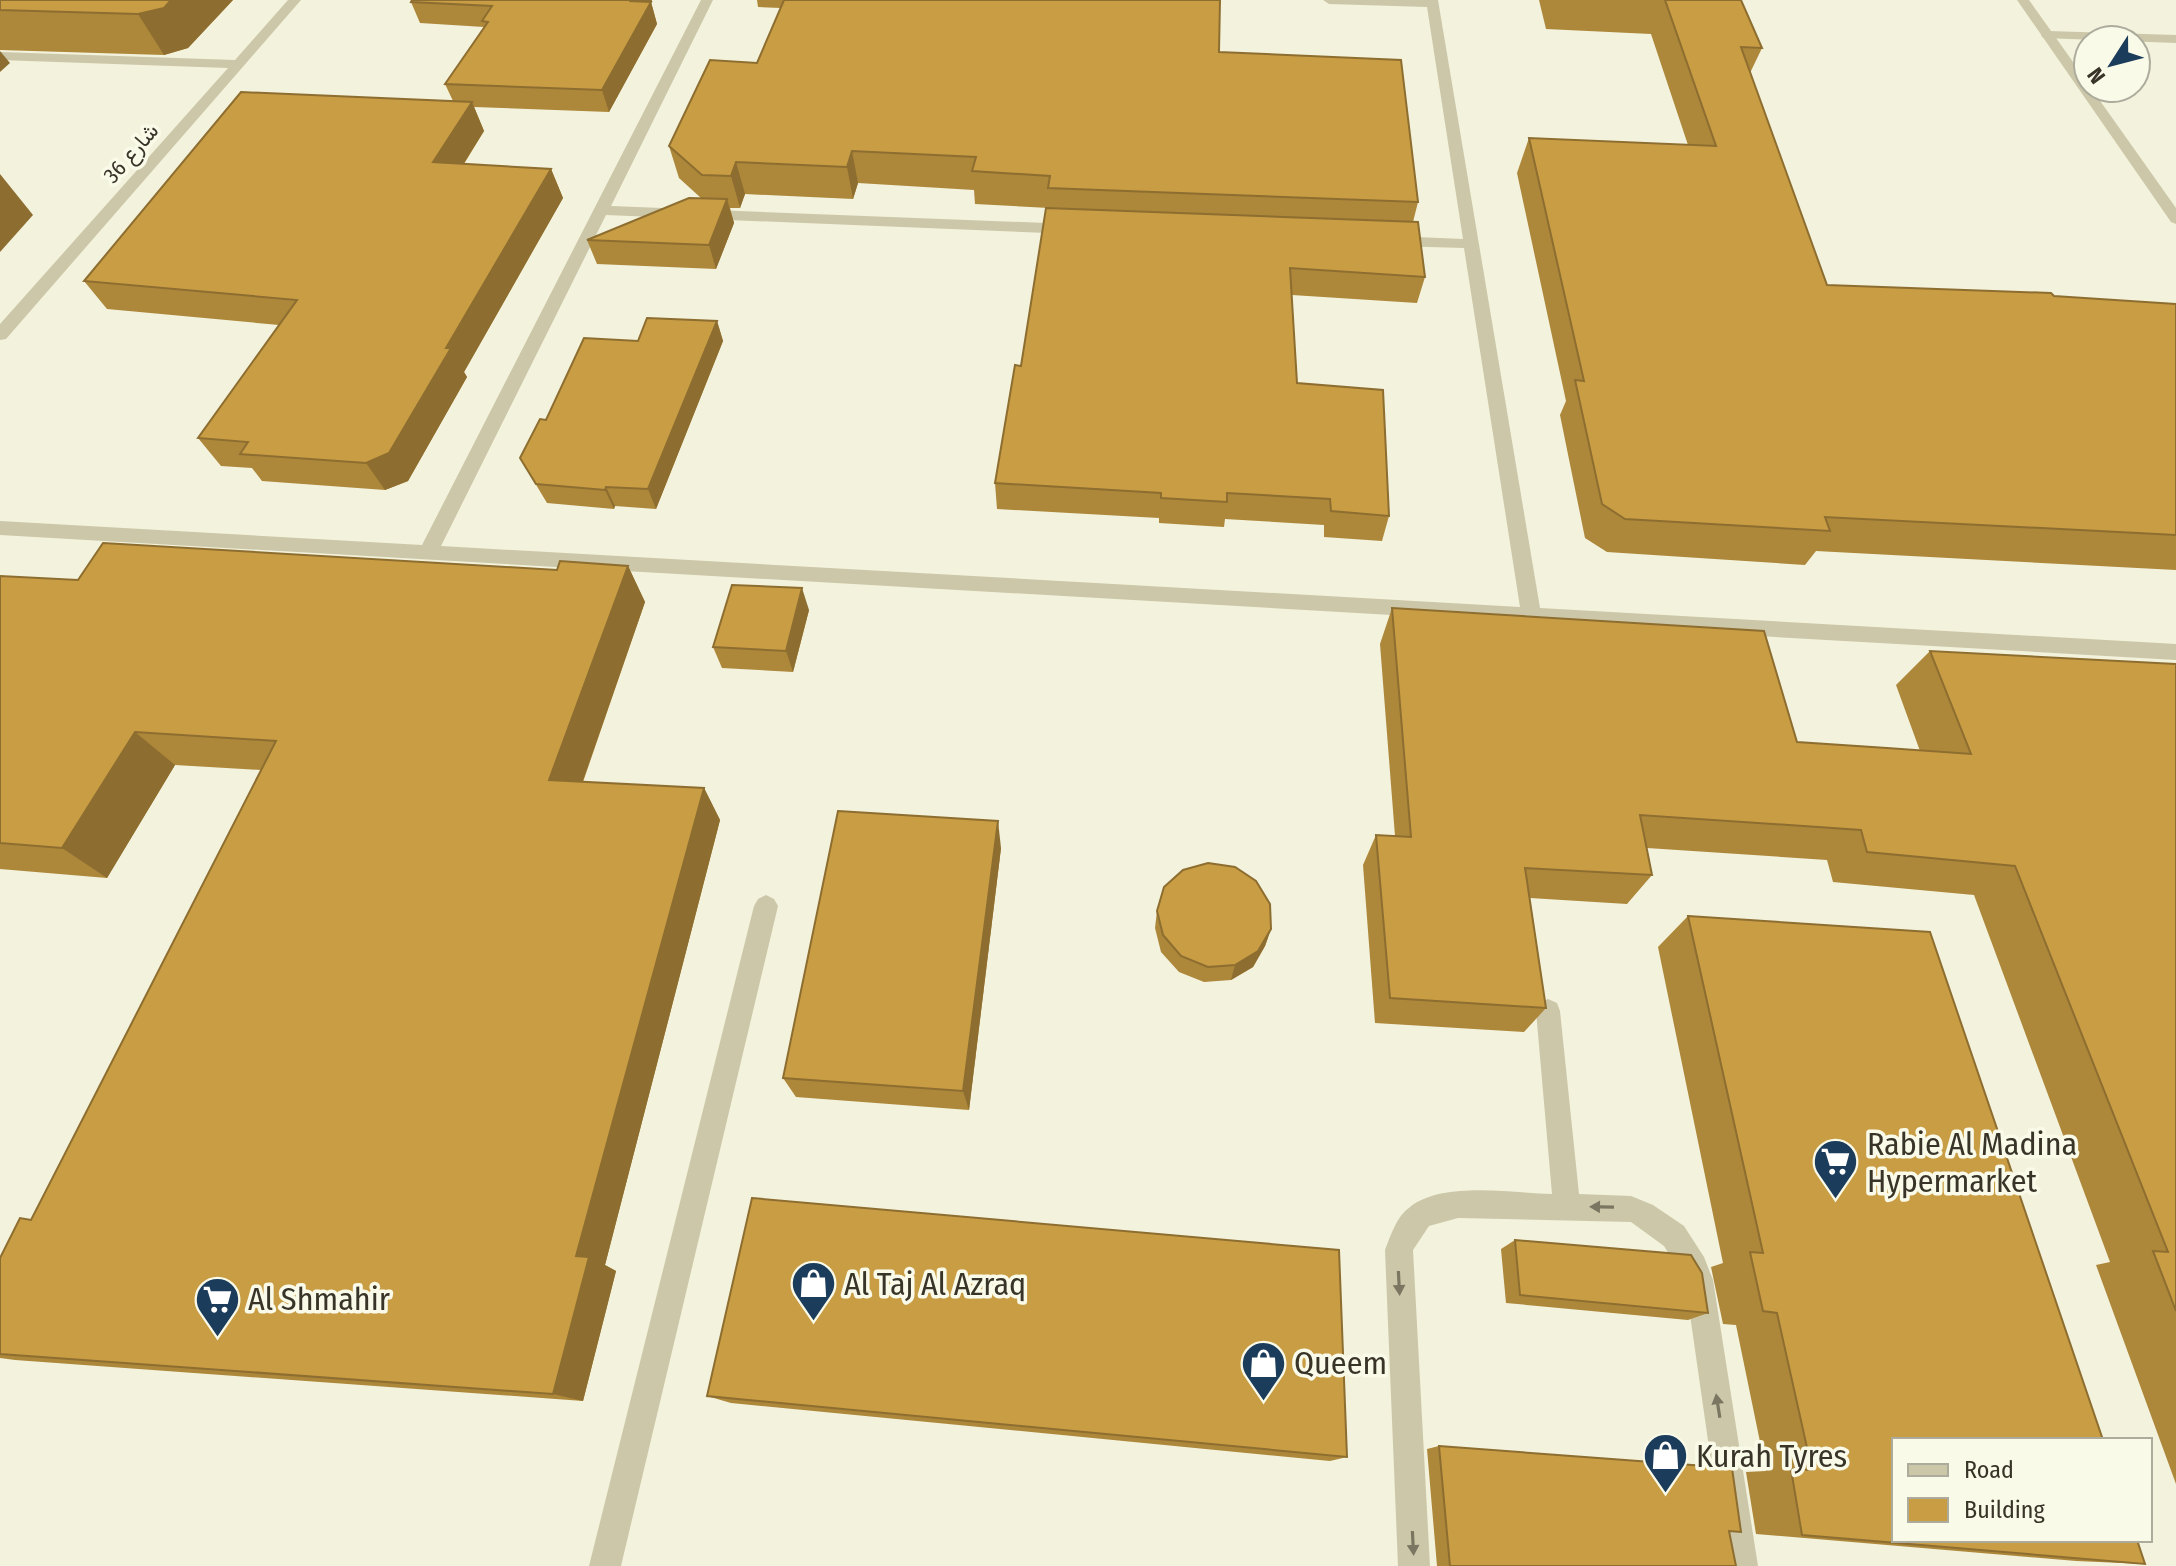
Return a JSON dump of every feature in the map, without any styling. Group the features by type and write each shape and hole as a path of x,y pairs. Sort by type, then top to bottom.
{"street":[{"name":"شارع 36","path":"0,335 295,0"},
{"path":"429,551 707,0"},
{"path":"1329,0 1433,2 1531,615"},
{"path":"2023,0 2176,219"},
{"path":"2048,35 2176,39"},
{"path":"0,56 238,64"},
{"path":"601,210 1092,230"},
{"path":"1377,241 1472,244"},
{"path":"0,528 2176,652"},
{"path":"605,1566 766,906"},
{"path":"1548,1011 1567,1206"},
{"path":"1414,1566 1399,1268 1404,1233 1413,1220 1441,1205 1613,1207 1650,1216 1682,1243 1699,1280 1742,1566"}],"building":[{"path":"0,0 171,0 164,8 138,14 0,10"},
{"path":"412,0 651,2 602,90 445,84 488,22 482,21 492,6"},
{"path":"784,0 1220,0 1219,52 1401,60 1418,202 1048,188 1050,176 972,171 976,157 852,151 847,167 736,162 731,176 702,175 669,146 710,60 757,63"},
{"path":"1665,0 1741,0 1762,48 1741,47 1827,285 2051,293 2054,296 2176,304 2176,535 1825,517 1830,531 1625,519 1602,504 1575,380 1584,381 1529,138 1716,146"},
{"path":"241,92 472,102 433,162 551,169 446,348 451,348 389,453 366,463 240,454 248,442 198,438 297,300 84,281"},
{"path":"689,198 727,199 709,245 587,240"},
{"path":"1046,208 1418,222 1425,277 1290,268 1297,383 1383,390 1389,516 1331,511 1330,499 1227,493 1227,502 1161,498 1161,493 995,483 1015,365 1021,366"},
{"path":"647,318 717,321 648,489 606,487 605,490 536,484 520,458 540,419 546,420 584,338 638,341"},
{"path":"103,543 557,570 560,561 628,566 549,780 704,788 576,1256 589,1257 553,1394 0,1354 0,1258 20,1218 31,1220 276,741 135,732 62,848 0,843 0,576 78,580"},
{"path":"732,585 802,588 786,651 713,647"},
{"path":"1392,608 1764,631 1797,742 1971,754 1930,651 2176,664 2176,1311 2153,1251 2168,1252 2015,866 1867,852 1861,830 1640,815 1652,875 1525,868 1546,1008 1390,998 1376,835 1411,837"},
{"path":"838,811 998,821 963,1091 783,1078"},
{"path":"1208,863 1235,867 1256,881 1270,904 1271,929 1258,951 1235,965 1208,967 1181,956 1163,935 1157,911 1164,887 1183,870"},
{"name":"Rabie Al Madina Hypermarket","path":"1688,916 1930,932 2102,1438 1892,1438 1892,1542 2138,1542 2145,1564 1802,1535 1791,1469 1812,1470 1777,1313 1763,1311 1750,1252 1763,1253"},
{"path":"752,1198 1339,1250 1347,1457 707,1396"},
{"path":"1515,1240 1691,1255 1702,1273 1708,1313 1520,1295"},
{"path":"1439,1446 1732,1468 1741,1532 1729,1531 1736,1566 1450,1566"}],"place":[{"name":"Rabie Al Madina Hypermarket","path":"1836,1201"},
{"name":"Al Taj Al Azraq","path":"813,1323"},
{"name":"Al Shmahir","path":"217,1338"},
{"name":"Queem","path":"1263,1402"},
{"name":"Kurah Tyres","path":"1665,1495"}]}
